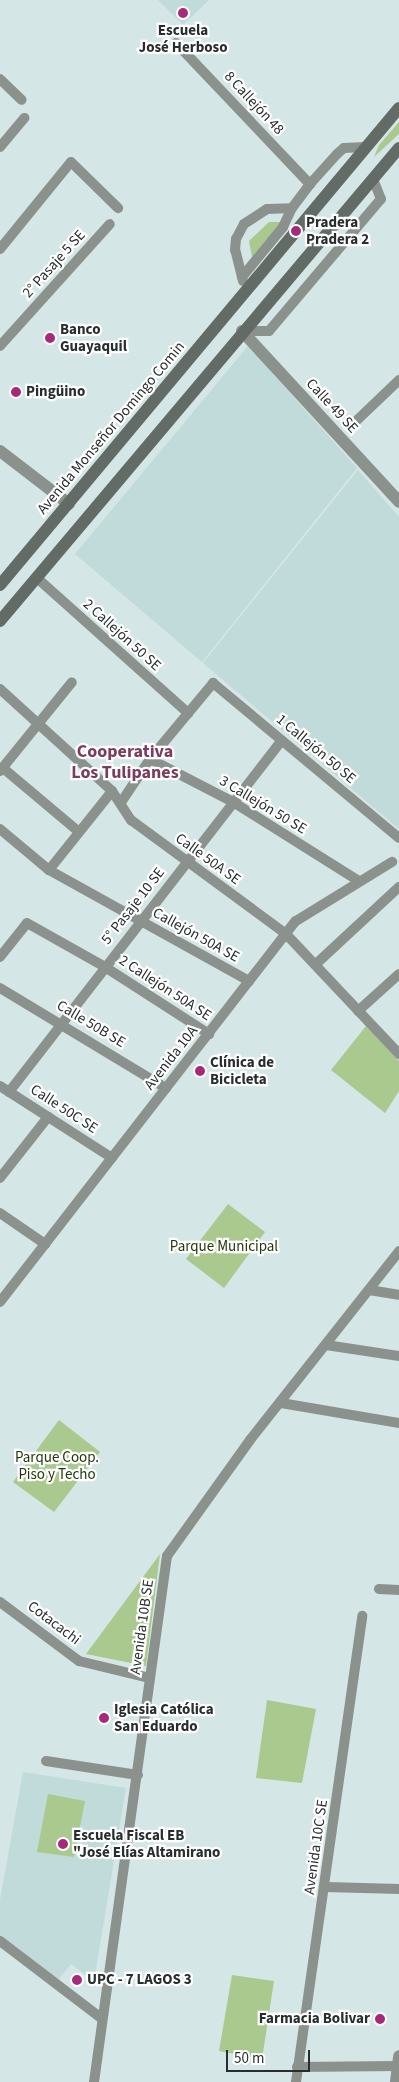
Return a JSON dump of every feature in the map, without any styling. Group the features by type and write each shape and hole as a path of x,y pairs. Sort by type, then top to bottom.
{"main road":[{"name":"Avenida Monseñor Domingo Comin","path":"0,585 399,108"},
{"path":"0,621 399,148"}],"street":[{"name":"8 Callejón 48","path":"176,43 310,184"},
{"path":"0,79 22,100"},
{"path":"0,147 24,118"},
{"path":"242,277 284,227 292,208 310,184 344,148 365,147"},
{"path":"0,249 71,162 118,208"},
{"path":"242,332 270,330 381,199 373,179"},
{"path":"246,291 235,250 236,239 244,224 267,208 292,208"},
{"name":"2° Pasaje 5 SE","path":"0,346 110,224"},
{"name":"Calle 49 SE","path":"242,332 399,502"},
{"path":"353,424 399,380"},
{"path":"2,457 69,504"},
{"name":"2 Callejón 50 SE","path":"37,578 188,714"},
{"path":"72,682 1,770 79,832"},
{"name":"1 Callejón 50 SE","path":"188,714 213,683 399,838"},
{"name":"Calle 50A SE","path":"0,689 112,791 122,801 131,820 286,934 399,1054"},
{"path":"122,801 150,759 188,714"},
{"name":"5° Pasaje 10 SE","path":"4,1089 62,1023 282,740"},
{"name":"3 Callejón 50 SE","path":"150,759 233,802 359,880"},
{"path":"49,870 112,791"},
{"name":"Callejón 50A SE","path":"0,829 49,870 249,981"},
{"name":"Avenida 10A","path":"0,1302 296,921 359,880 392,862"},
{"path":"316,964 399,887"},
{"name":"2 Callejón 50A SE","path":"4,944 27,923 105,968 208,1034"},
{"path":"0,957 4,944"},
{"path":"358,1011 399,974"},
{"name":"Calle 50B SE","path":"0,988 62,1023 166,1088"},
{"name":"Calle 50C SE","path":"4,1089 112,1158"},
{"path":"0,1178 48,1117"},
{"path":"0,1213 45,1244"},
{"name":"Avenida 10B SE","path":"94,2082 101,2018 138,1775 167,1556 399,1251"},
{"path":"370,1290 399,1295"},
{"path":"326,1345 399,1356"},
{"path":"281,1404 399,1423"},
{"path":"379,1589 399,1590"},
{"name":"Cotacachi","path":"0,1602 79,1661 150,1678"},
{"name":"Avenida 10C SE","path":"296,2082 326,1887 362,1616"},
{"path":"46,1760 138,1775"},
{"path":"326,1887 399,1889"},
{"path":"0,1941 101,2018"},
{"path":"297,2068 398,2071"}],"shaded area":[{"name":"Escuela José Herboso","path":"158,0 209,0 183,25"},
{"path":"248,346 357,468 202,662 75,554"},
{"path":"358,470 399,517 399,829 203,663"},
{"name":"Escuela Fiscal EB \"José Elías Altamirano","path":"23,1772 126,1788 94,1981 71,1964 57,1981 0,1938 0,1900"}],"green space":[{"path":"399,122 399,134 374,157 379,145"},
{"path":"269,222 281,222 252,257 249,241"},
{"path":"366,1026 399,1061 399,1091 385,1113 331,1070"},
{"name":"Parque Municipal","path":"228,1204 265,1232 224,1288 186,1259"},
{"name":"Parque Coop. Piso y Techo","path":"59,1420 100,1452 54,1512 13,1482"},
{"path":"160,1554 146,1666 86,1654"},
{"path":"267,1700 316,1709 302,1783 256,1778"},
{"path":"48,1794 85,1801 74,1857 37,1852"},
{"path":"232,1975 274,1981 262,2059 219,2051"}],"place":[{"name":"Escuela José Herboso","path":"183,13"},
{"name":"Pradera Pradera 2","path":"296,231"},
{"name":"Banco Guayaquil","path":"50,338"},
{"name":"Pingüino","path":"16,392"},
{"name":"Clínica de Bicicleta","path":"200,1071"},
{"name":"Iglesia Católica San Eduardo","path":"104,1718"},
{"name":"Escuela Fiscal EB \"José Elías Altamirano","path":"63,1844"},
{"name":"UPC - 7 LAGOS 3","path":"77,1980"},
{"name":"Farmacia Bolivar","path":"380,2019"}],"district":[{"name":"Cooperativa Los Tulipanes","path":"125,763"}]}
